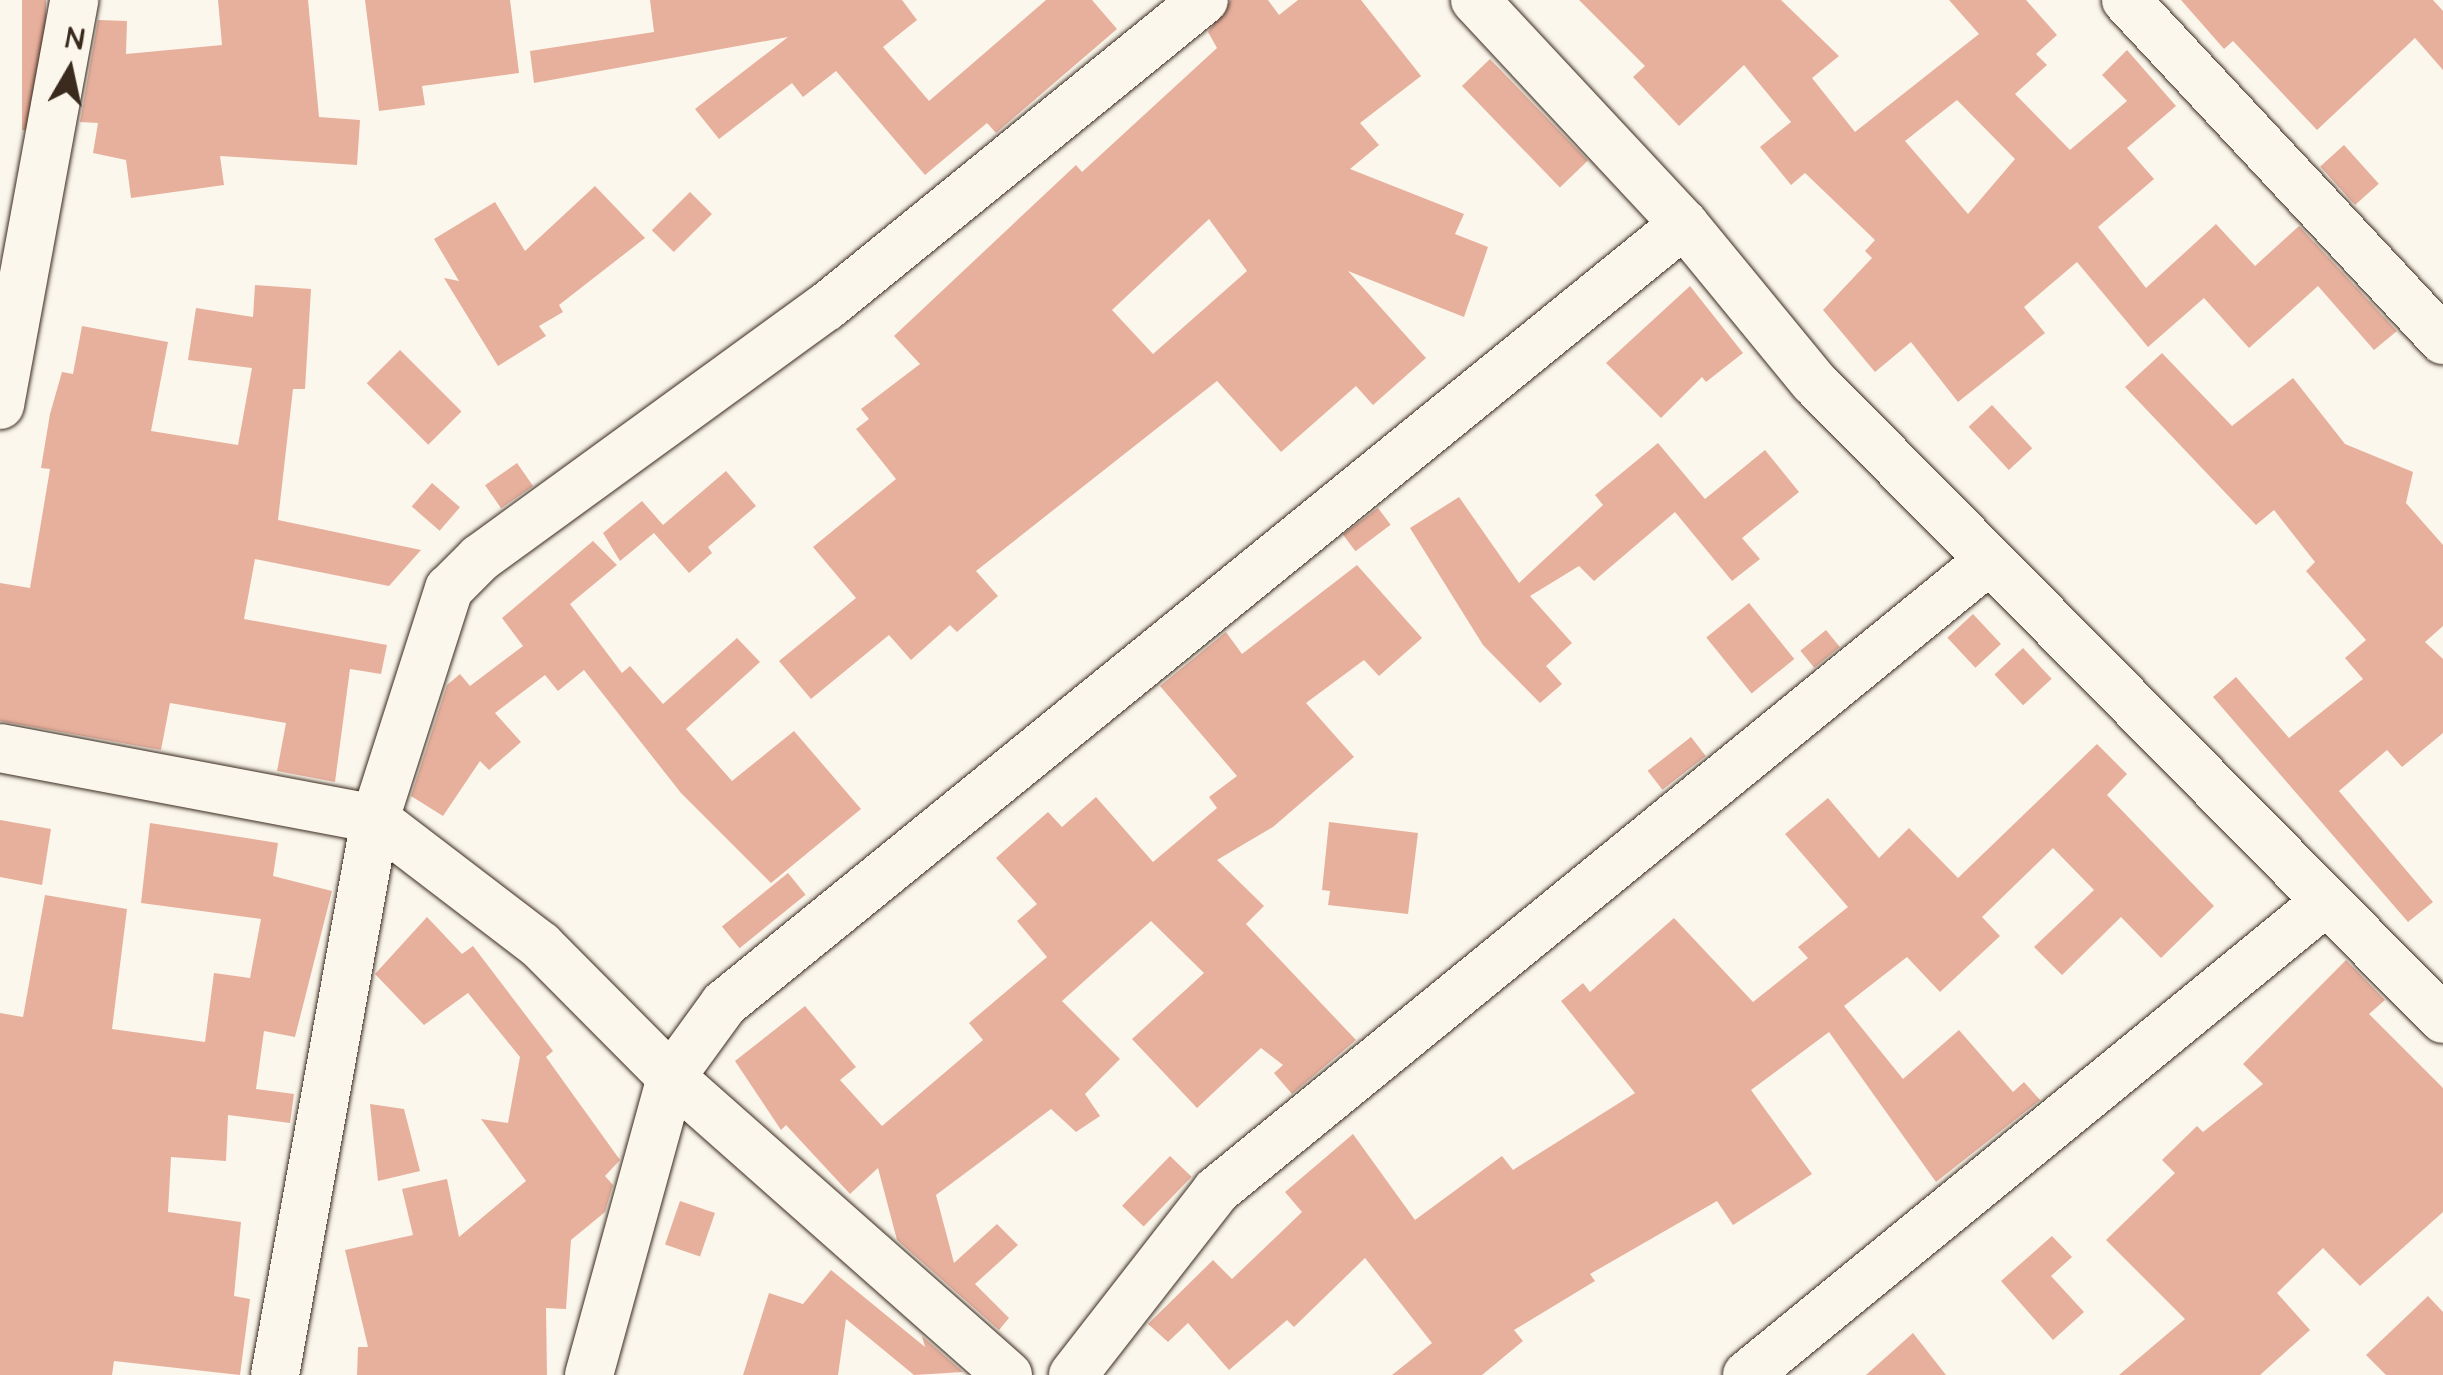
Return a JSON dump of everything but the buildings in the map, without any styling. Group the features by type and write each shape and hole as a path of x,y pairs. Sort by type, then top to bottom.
{"street":[{"path":"0,405 74,0"},
{"path":"276,1375 375,819 436,619 470,568 826,307 1204,0"},
{"path":"1475,0 1684,224 1814,382 1986,563 2443,1020"},
{"path":"2126,0 2443,340"},
{"path":"589,1375 671,1077 724,1004 1684,224"},
{"path":"1073,1375 1216,1191 1986,563"},
{"path":"0,748 375,819 540,946 671,1077 1008,1375"},
{"path":"1747,1375 2323,904"}]}
